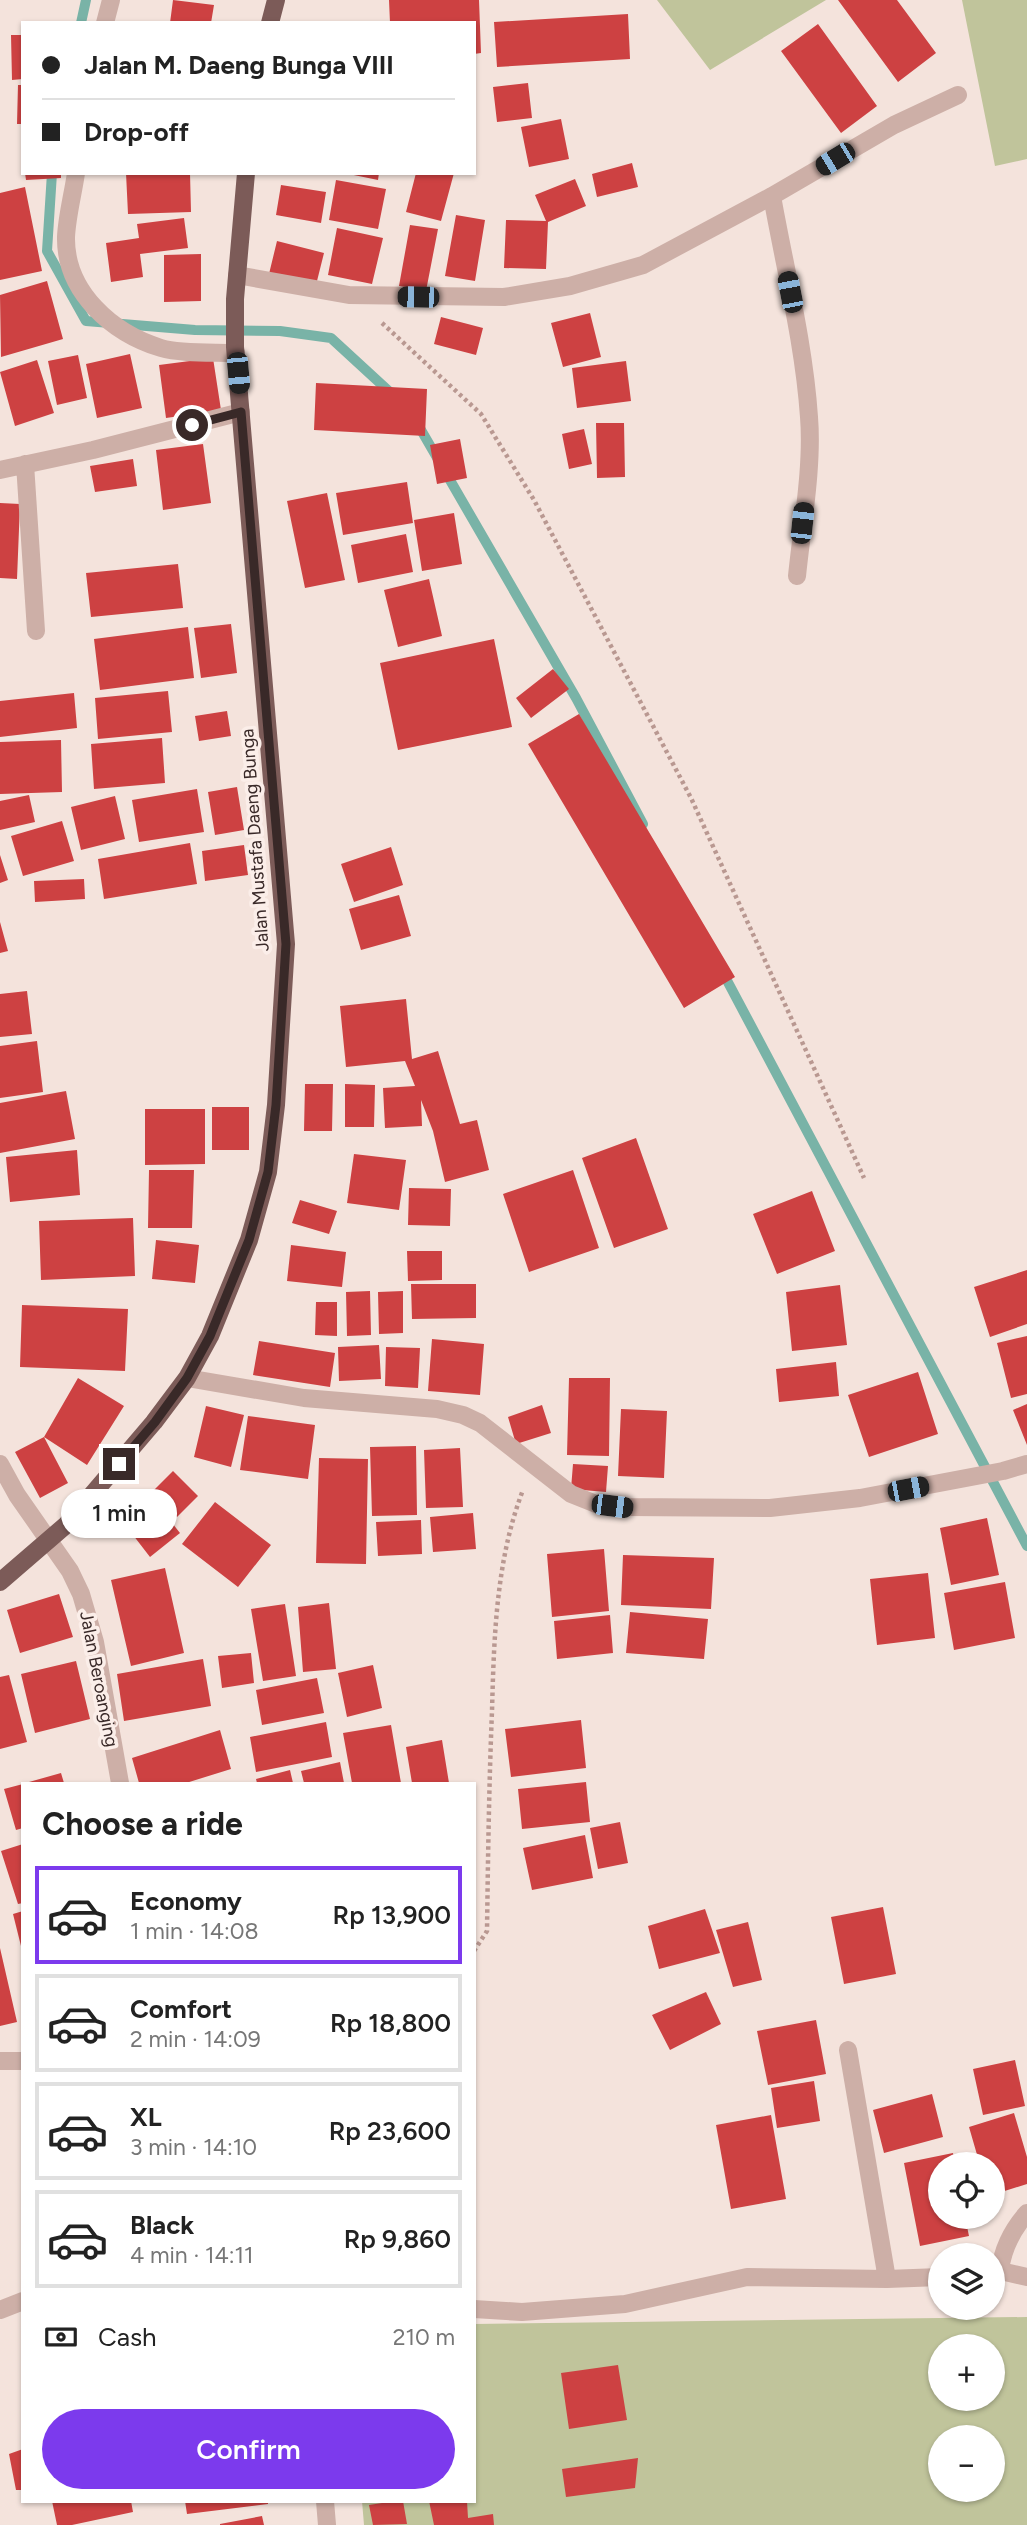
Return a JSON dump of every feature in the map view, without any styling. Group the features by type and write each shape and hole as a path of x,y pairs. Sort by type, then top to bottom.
{"main road":[{"path":"271,21 276,0"},
{"name":"Jalan Mustafa Daeng Bunga","path":"0,1582 49,1541 155,1422 187,1378 210,1336 249,1240 268,1172 276,1105 286,944 236,350 237,275 246,175"}],"street":[{"path":"106,21 111,0"},
{"path":"237,275 349,295 504,297 570,286 643,265 772,196 894,125 958,94"},
{"path":"76,175 66,238 70,270 83,293 106,320 163,349 236,350"},
{"path":"772,196 809,416 810,443 797,576"},
{"path":"0,470 93,450 241,412"},
{"path":"25,464 36,631"},
{"path":"187,1378 304,1398 437,1409 463,1415 481,1423 582,1499 596,1504 627,1507 770,1508 847,1500 1003,1471 1027,1464"},
{"name":"Jalan Beroanging","path":"0,1464 17,1495 70,1571 81,1594 95,1642 120,1782"},
{"path":"848,2050 887,2279"},
{"path":"0,2061 21,2060"},
{"path":"1005,2247 1027,2213"},
{"path":"1005,2271 1027,2277"},
{"path":"476,2309 522,2312 625,2304 747,2277 928,2277"},
{"path":"0,2310 21,2302"},
{"path":"325,2503 327,2525"}],"path":[{"path":"349,295 481,414 534,500 691,797 864,1178"},
{"path":"476,1948 487,1931 495,1631 504,1562 516,1509 533,1463"}],"green space":[{"path":"657,0 826,0 710,70"},
{"path":"962,0 1027,0 1027,159 995,166"},
{"path":"1005,2317 1027,2317 1027,2525 364,2525 362,2503 476,2503 476,2324 928,2318 1005,2320"}],"building":[{"path":"173,0 214,5 211,21 170,21"},
{"path":"389,0 479,0 481,53 476,54 476,21 390,21"},
{"path":"838,0 897,0 936,53 898,82"},
{"path":"628,14 630,59 497,67 494,22"},
{"path":"818,24 877,106 841,133 781,51"},
{"path":"11,35 21,35 21,79 12,80"},
{"path":"528,83 532,118 497,122 493,87"},
{"path":"18,85 21,85 21,124 17,124"},
{"path":"561,119 569,159 529,167 521,127"},
{"path":"632,163 638,187 597,197 592,174"},
{"path":"25,175 61,175 61,178 26,180"},
{"path":"126,175 190,175 191,212 128,214"},
{"path":"354,175 379,175 378,180"},
{"path":"415,175 453,175 441,221 406,212"},
{"path":"575,179 586,206 548,222 546,269 504,268 506,220 546,221 535,195"},
{"path":"336,180 386,189 378,229 329,220"},
{"path":"281,185 326,192 321,223 276,215"},
{"path":"25,187 42,271 0,280 0,193"},
{"path":"456,215 485,220 475,281 445,276"},
{"path":"184,218 188,248 140,254 143,277 111,282 106,243 139,238 137,224"},
{"path":"410,225 438,229 426,291 399,286"},
{"path":"337,228 383,238 372,284 328,275"},
{"path":"277,241 324,253 316,285 269,274"},
{"path":"201,254 201,301 164,302 164,255"},
{"path":"47,281 63,339 1,357 0,295"},
{"path":"590,313 601,357 563,367 551,323"},
{"path":"441,317 483,328 476,355 434,344"},
{"path":"130,354 142,408 97,418 86,364"},
{"path":"78,355 87,398 57,405 48,361"},
{"path":"213,358 221,410 166,418 159,365"},
{"path":"37,360 54,413 15,426 0,372"},
{"path":"626,361 631,401 577,408 572,368"},
{"path":"316,383 427,389 425,436 314,430"},
{"path":"596,423 624,423 625,477 597,478"},
{"path":"584,429 592,464 569,469 562,434"},
{"path":"460,439 467,478 437,484 430,445"},
{"path":"203,444 211,503 163,510 156,450"},
{"path":"133,459 137,486 95,492 90,466"},
{"path":"407,482 413,523 343,535 336,493"},
{"path":"327,493 345,580 305,588 287,501"},
{"path":"0,503 20,504 17,579 0,578"},
{"path":"454,513 462,564 422,571 414,520"},
{"path":"406,534 413,572 358,583 351,545"},
{"path":"178,564 183,608 91,617 86,573"},
{"path":"429,579 442,636 398,647 384,590"},
{"path":"231,624 237,673 201,678 194,628"},
{"path":"188,627 194,678 100,690 94,639"},
{"path":"494,639 512,727 398,750 380,663"},
{"path":"553,669 569,689 531,718 516,698"},
{"path":"168,691 172,732 98,739 95,698"},
{"path":"74,693 77,728 0,737 0,701"},
{"path":"227,711 231,736 199,741 195,716"},
{"path":"579,714 735,977 684,1008 528,744"},
{"path":"162,738 165,783 94,789 91,744"},
{"path":"61,740 62,792 0,794 0,742"},
{"path":"237,787 244,830 215,835 208,792"},
{"path":"197,789 204,832 139,842 132,800"},
{"path":"29,795 35,822 0,830 0,801"},
{"path":"115,796 125,839 81,850 71,807"},
{"path":"62,821 74,861 23,876 11,836"},
{"path":"190,843 197,884 104,899 98,859"},
{"path":"244,845 248,875 205,881 202,851"},
{"path":"391,847 403,885 354,902 341,864"},
{"path":"0,855 8,880 0,883"},
{"path":"84,879 85,899 35,902 34,881"},
{"path":"399,895 411,936 361,950 349,909"},
{"path":"0,922 8,951 0,953"},
{"path":"27,991 32,1034 0,1037 0,994"},
{"path":"406,999 412,1059 438,1051 460,1124 477,1120 489,1170 445,1182 433,1131 421,1100 422,1126 385,1128 383,1088 415,1086 405,1061 346,1067 340,1006"},
{"path":"37,1041 43,1092 0,1098 0,1046"},
{"path":"305,1084 333,1084 332,1131 304,1131"},
{"path":"345,1084 375,1085 374,1127 345,1127"},
{"path":"66,1091 75,1139 0,1153 0,1103"},
{"path":"212,1107 249,1107 249,1150 212,1150"},
{"path":"145,1109 205,1109 205,1164 145,1165"},
{"path":"636,1138 668,1229 614,1248 582,1158"},
{"path":"77,1150 80,1195 10,1202 6,1157"},
{"path":"354,1154 406,1160 399,1210 347,1203"},
{"path":"149,1170 194,1170 192,1228 148,1228"},
{"path":"573,1170 599,1248 529,1272 503,1194"},
{"path":"409,1188 451,1189 450,1226 408,1225"},
{"path":"812,1191 835,1251 777,1274 753,1214"},
{"path":"300,1200 337,1211 329,1234 292,1223"},
{"path":"133,1218 135,1276 41,1280 39,1221"},
{"path":"156,1240 199,1245 195,1283 152,1279"},
{"path":"291,1245 346,1252 342,1287 287,1281"},
{"path":"407,1251 442,1251 442,1280 408,1281"},
{"path":"1027,1270 1027,1324 990,1337 974,1287"},
{"path":"411,1284 476,1284 476,1318 412,1319"},
{"path":"840,1285 847,1345 792,1351 786,1292"},
{"path":"370,1291 371,1335 347,1336 346,1292"},
{"path":"403,1291 403,1333 379,1334 378,1292"},
{"path":"316,1302 337,1302 337,1336 315,1335"},
{"path":"22,1305 128,1309 125,1371 20,1367"},
{"path":"1027,1336 1027,1394 1011,1398 997,1343"},
{"path":"432,1339 484,1344 480,1395 428,1391"},
{"path":"259,1341 335,1353 330,1387 253,1375"},
{"path":"379,1345 381,1379 339,1381 338,1347"},
{"path":"386,1347 420,1348 418,1388 385,1386"},
{"path":"836,1362 839,1396 779,1402 776,1369"},
{"path":"918,1372 938,1434 869,1457 848,1395"},
{"path":"78,1378 124,1406 87,1465 44,1437"},
{"path":"569,1378 610,1378 609,1456 567,1455"},
{"path":"1027,1404 1027,1445 1013,1410"},
{"path":"542,1405 551,1433 516,1444 508,1417"},
{"path":"206,1406 244,1415 231,1467 194,1457"},
{"path":"621,1409 667,1411 664,1478 618,1476"},
{"path":"248,1416 315,1425 308,1479 240,1470"},
{"path":"44,1437 68,1483 40,1498 15,1452"},
{"path":"416,1446 417,1515 372,1516 370,1447"},
{"path":"460,1448 463,1507 426,1508 424,1450"},
{"path":"319,1458 368,1459 366,1564 316,1563"},
{"path":"573,1464 608,1466 606,1492 571,1489"},
{"path":"173,1471 198,1496 177,1517 152,1492"},
{"path":"153,1499 180,1533 150,1557 123,1522"},
{"path":"215,1502 271,1545 238,1587 182,1544"},
{"path":"473,1513 476,1549 433,1552 430,1517"},
{"path":"987,1518 999,1575 951,1585 940,1528"},
{"path":"421,1520 422,1554 378,1556 376,1522"},
{"path":"604,1549 609,1611 552,1617 547,1554"},
{"path":"623,1555 714,1558 711,1609 621,1605"},
{"path":"165,1568 184,1653 131,1666 111,1580"},
{"path":"928,1573 935,1638 877,1645 870,1579"},
{"path":"1005,1582 1015,1638 954,1650 944,1593"},
{"path":"59,1594 73,1637 20,1653 7,1610"},
{"path":"329,1603 336,1669 303,1672 298,1607"},
{"path":"285,1604 296,1676 263,1681 251,1609"},
{"path":"630,1612 708,1619 704,1659 626,1653"},
{"path":"610,1615 613,1653 557,1659 554,1621"},
{"path":"251,1653 254,1683 222,1688 218,1656"},
{"path":"203,1659 211,1706 124,1721 117,1674"},
{"path":"76,1661 90,1719 35,1733 21,1674"},
{"path":"373,1665 382,1708 347,1717 338,1673"},
{"path":"9,1675 27,1742 0,1749 0,1677"},
{"path":"317,1678 324,1713 262,1725 256,1690"},
{"path":"581,1720 586,1768 511,1777 505,1729"},
{"path":"326,1722 332,1757 256,1772 250,1737"},
{"path":"391,1725 401,1782 352,1782 343,1733"},
{"path":"220,1730 231,1769 189,1782 139,1782 132,1758"},
{"path":"442,1740 449,1782 412,1782 406,1747"},
{"path":"340,1762 344,1782 304,1782 301,1771"},
{"path":"290,1770 293,1782 257,1782 256,1779"},
{"path":"61,1773 64,1782 29,1782"},
{"path":"586,1782 590,1822 522,1829 518,1789"},
{"path":"21,1785 21,1829 16,1830 4,1789"},
{"path":"620,1822 628,1863 598,1869 590,1828"},
{"path":"585,1835 593,1878 532,1890 523,1848"},
{"path":"21,1845 21,1903 18,1904 1,1851"},
{"path":"883,1907 896,1974 844,1984 831,1917"},
{"path":"705,1909 720,1953 659,1969 648,1926"},
{"path":"21,1912 21,1946 13,1914"},
{"path":"748,1922 762,1980 733,1987 716,1930"},
{"path":"0,1948 17,2022 0,2026"},
{"path":"706,1992 721,2024 670,2050 652,2015"},
{"path":"816,2020 826,2074 768,2085 757,2031"},
{"path":"1015,2060 1025,2106 983,2115 973,2069"},
{"path":"814,2081 820,2121 777,2128 771,2088"},
{"path":"932,2094 943,2137 884,2153 873,2110"},
{"path":"1014,2113 1027,2157 1027,2184 1005,2191 1005,2152 976,2152 969,2127"},
{"path":"771,2115 786,2199 731,2209 716,2125"},
{"path":"928,2158 928,2229 968,2229 969,2236 920,2246 904,2163"},
{"path":"618,2365 627,2420 569,2429 561,2373"},
{"path":"21,2450 21,2490 16,2490 9,2454"},
{"path":"638,2458 635,2488 566,2497 562,2469"},
{"path":"52,2503 131,2503 133,2512 72,2525 57,2525"},
{"path":"185,2503 268,2503 268,2504 187,2514"},
{"path":"403,2503 407,2524 373,2525 369,2505"},
{"path":"429,2503 467,2503 468,2518 493,2514 494,2525 434,2525"},
{"path":"262,2516 264,2525 220,2525 220,2524"}],"waterway":[{"path":"81,21 86,0"},
{"path":"52,175 47,251 86,321 195,330 280,331 331,338 393,395"},
{"path":"417,423 576,698 643,824"},
{"path":"722,971 1027,1546"}],"route":[{"path":"119,1464 155,1422 187,1378 210,1336 249,1240 268,1172 276,1105 286,944 241,412 192,425"}]}
